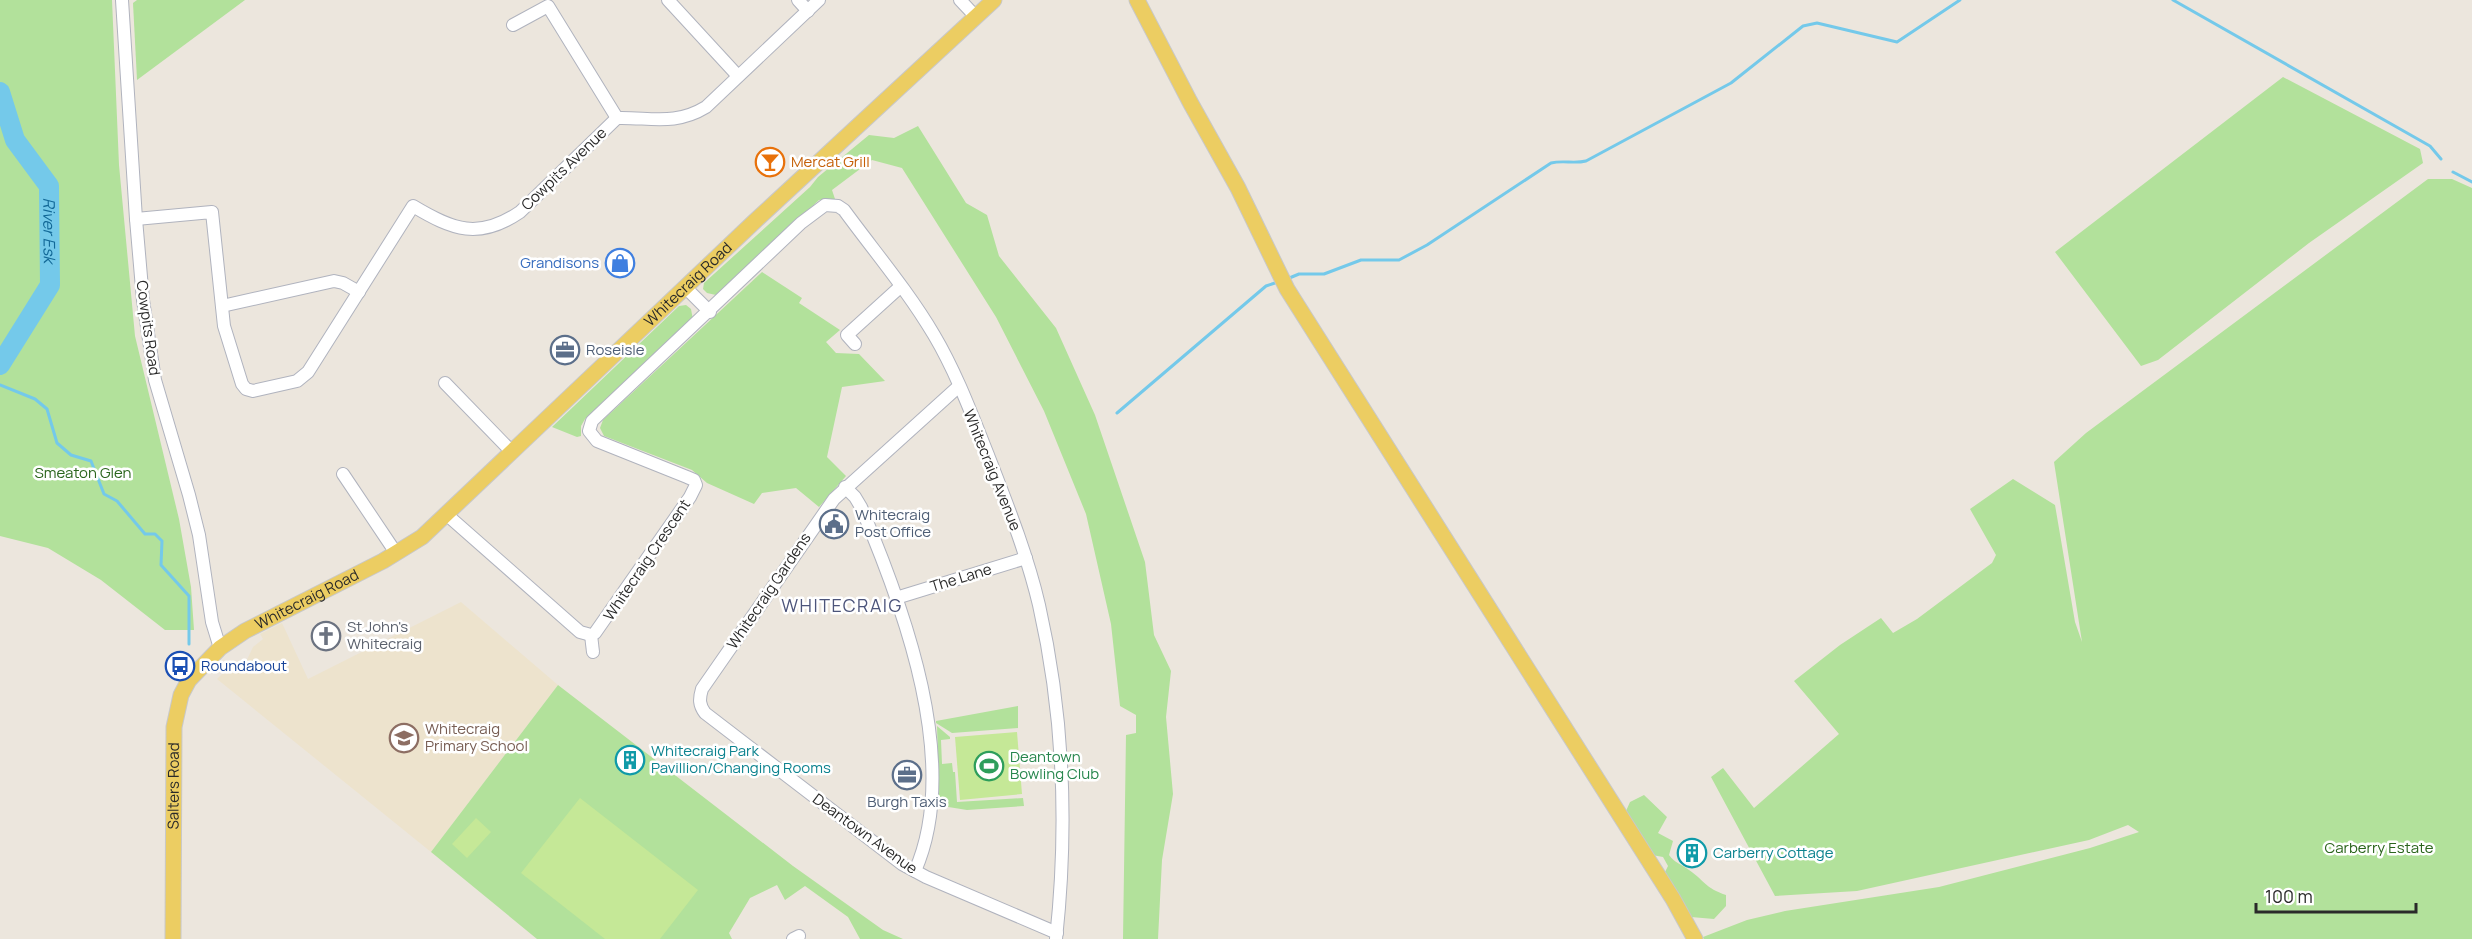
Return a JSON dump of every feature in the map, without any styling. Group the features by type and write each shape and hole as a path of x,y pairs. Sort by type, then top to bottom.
{"main road":[{"name":"Whitecraig Road","path":"220,648 245,632 396,553 422,537 685,287 994,0"},
{"path":"1137,0 1238,188 1287,289 1673,899 1695,939"},
{"name":"Salters Road","path":"173,939 174,726 181,695 189,680 220,648"}],"street":[{"name":"Cowpits Road","path":"122,0 143,300 155,380 199,535 212,622 220,648"},
{"path":"668,0 738,76"},
{"path":"798,0 808,11"},
{"name":"Cowpits Avenue","path":"359,292 413,206 442,223 457,228 472,230 504,223 520,212 617,118 636,117 665,121 693,115 706,107 819,0"},
{"path":"960,0 976,17"},
{"path":"513,25 548,6 617,118"},
{"name":"Whitecraig Avenue","path":"710,312 801,223 825,205 838,206 844,210 935,337 1010,512 1039,604 1049,654 1060,742 1063,813 1056,936"},
{"path":"136,219 212,212 224,326 242,384 253,392 302,378 359,292 334,281 222,306"},
{"path":"685,287 710,312"},
{"path":"855,344 847,335 900,287"},
{"name":"Whitecraig Crescent","path":"591,635 600,630 690,497 696,484 694,480 597,441 591,437 589,426 616,398 710,312"},
{"path":"444,383 511,451"},
{"name":"Whitecraig Gardens","path":"699,698 702,689 819,518 845,487 958,387"},
{"path":"343,474 396,553"},
{"path":"845,487 861,507 896,598 922,694 932,757 932,779 928,820 915,872"},
{"path":"446,514 580,632 591,635 593,652"},
{"name":"The Lane","path":"896,598 1026,558"},
{"name":"Deantown Avenue","path":"699,698 700,707 705,713 885,852 915,872 1056,936"}],"shaded area":[{"name":"Whitecraig Primary School","path":"461,602 558,685 431,852 217,679 222,674 236,672 244,666 253,647 263,639 260,634 282,623 308,679"}],"green space":[{"name":"Smeaton Glen","path":"0,0 112,0 119,165 135,336 179,519 191,587 194,630 165,630 101,580 48,548 0,536"},
{"path":"137,0 245,0 137,80 133,3"},
{"path":"2283,77 2420,149 2423,163 2309,243 2158,360 2141,366 2055,252"},
{"path":"918,126 966,203 987,215 999,256 1056,328 1095,415 1145,562 1154,635 1171,671 1166,717 1173,794 1162,860 1158,939 1123,939 1126,735 1136,733 1136,715 1120,706 1111,624 1086,514 1044,411 996,317 902,168 872,160 832,190 835,199 819,200 716,295 707,293 703,289 704,283 810,187 818,177 869,135 894,138"},
{"name":"Carberry Estate","path":"2428,179 2452,179 2472,188 2472,939 1704,939 1703,937 1747,920 1785,911 1939,887 2090,848 2139,832 2128,825 2089,840 1857,891 1775,896 1711,777 1723,768 1754,808 1839,734 1794,681 1840,645 1881,618 1893,633 1917,619 1992,563 1996,555 1970,509 2013,479 2055,505 2075,622 2082,642 2054,462 2086,433"},
{"path":"762,272 802,298 799,303 840,330 826,342 836,353 859,354 885,381 842,387 827,457 846,476 819,507 796,488 762,493 754,504 707,483 692,470 604,436 600,428 603,420"},
{"path":"686,305 691,309 693,320 585,419 581,426 581,436 577,437 552,427 679,306"},
{"path":"558,685 793,866 883,930 903,939 860,939 848,917 805,886 785,900 777,885 750,898 729,933 732,939 537,939 431,852"},
{"path":"1018,706 1018,728 952,733 936,723 936,721"},
{"path":"937,726 950,737 950,739 941,740 942,764 952,763 953,772 955,772 957,802 1023,798 1024,806 967,810 936,805 939,788"},
{"name":"Deantown Bowling Club","path":"1017,732 1022,794 960,800 955,737"},
{"path":"1644,795 1667,817 1658,833 1673,841 1669,855 1709,887 1726,895 1726,906 1714,919 1691,917 1665,872 1668,866 1663,857 1652,855 1626,811 1630,802"},
{"path":"580,798 698,890 660,939 605,939 521,873"},
{"path":"476,818 491,832 467,858 452,844"}],"waterway":[{"path":"1287,279 1299,274 1324,274 1361,260 1399,260 1427,245 1551,163 1586,161 1731,83 1803,26 1817,23 1897,42 1960,0"},
{"path":"2173,0 2430,146 2441,159"},
{"name":"River Esk","path":"0,92 15,140 49,186 50,285 0,365"},
{"path":"2453,172 2472,182"},
{"path":"1117,413 1266,286 1278,282"},
{"path":"0,385 35,399 47,409 57,443 71,455 91,461 104,494 117,501 145,534 155,534 162,541 161,565 189,596 189,644"}],"place":[{"name":"Mercat Grill","path":"770,162"},
{"name":"Grandisons","path":"620,263"},
{"name":"Roseisle","path":"565,350"},
{"name":"Whitecraig Post Office","path":"834,524"},
{"name":"St John's Whitecraig","path":"326,636"},
{"name":"Roundabout","path":"180,666"},
{"name":"Whitecraig Primary School","path":"404,738"},
{"name":"Whitecraig Park Pavillion/Changing Rooms","path":"630,760"},
{"name":"Deantown Bowling Club","path":"989,766"},
{"name":"Burgh Taxis","path":"907,775"},
{"name":"Carberry Cottage","path":"1692,853"}],"district":[{"name":"WHITECRAIG","path":"842,606"}]}
